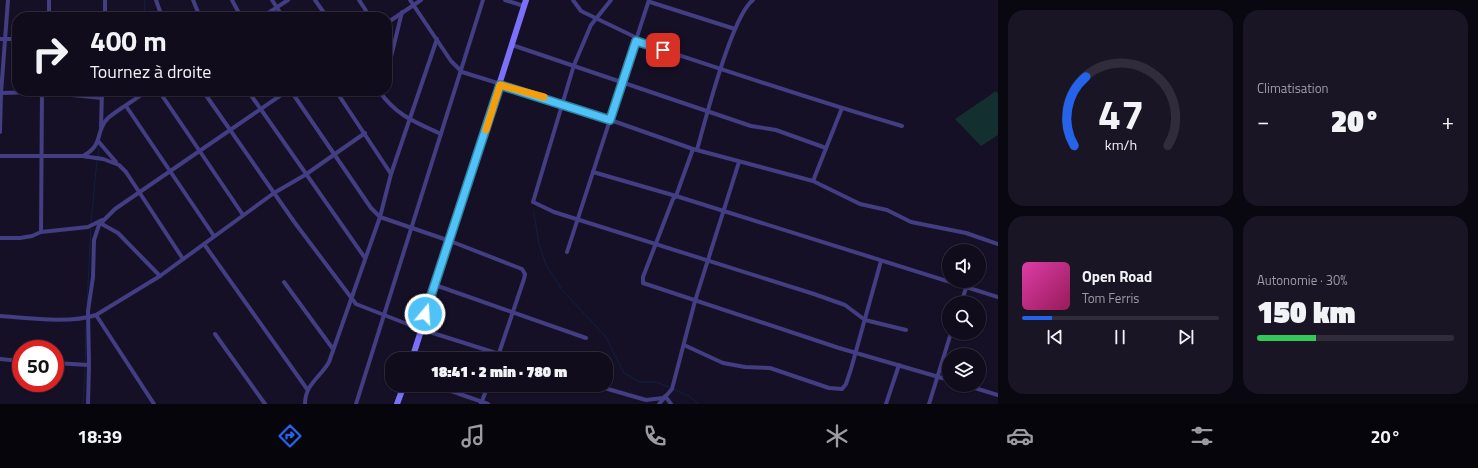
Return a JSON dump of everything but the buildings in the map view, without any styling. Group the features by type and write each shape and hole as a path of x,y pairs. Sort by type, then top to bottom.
{"main road":[{"path":"414,352 525,3"},
{"path":"397,404 401,392"}],"street":[{"path":"0,132 0,93 8,0"},
{"path":"49,0 49,12"},
{"path":"105,12 106,0"},
{"path":"156,0 160,12"},
{"path":"193,0 198,12"},
{"path":"232,0 238,12"},
{"path":"272,0 279,12"},
{"path":"270,12 288,0"},
{"path":"315,0 324,12"},
{"path":"359,0 367,12"},
{"path":"410,0 451,61 462,72 562,103 695,150 813,181 860,204 887,210 911,222 966,233 998,244"},
{"path":"392,19 421,0"},
{"path":"356,404 462,72 483,0"},
{"path":"505,0 525,3"},
{"path":"573,0 582,11 636,40 773,87 805,95 902,126"},
{"path":"612,0 596,18 574,65 533,200 542,208 826,298 849,308 865,320 906,330"},
{"path":"753,0 745,7 735,29 695,150 655,245 643,277 643,283 856,353 942,378"},
{"path":"567,252 622,81 650,1 735,29"},
{"path":"392,53 402,12"},
{"path":"0,39 12,39"},
{"path":"307,389 325,370 333,349 380,217 391,174 437,39"},
{"path":"512,45 622,81 751,126 776,130 826,148"},
{"path":"0,93 12,92"},
{"path":"41,232 42,96"},
{"path":"82,156 90,152 98,141 101,127 102,98 85,96"},
{"path":"101,127 108,118 140,96"},
{"path":"162,96 243,215"},
{"path":"207,96 274,193 356,304 420,329 493,352"},
{"path":"252,96 365,258"},
{"path":"0,238 20,238 32,236 41,232 88,226 101,222 115,209 139,194 171,170 280,96"},
{"path":"294,96 371,208 380,217 412,227 522,269 525,274 524,279 512,311 500,352"},
{"path":"339,96 391,174"},
{"path":"383,96 393,109 409,120 441,134"},
{"path":"126,106 171,170 214,236"},
{"path":"813,181 842,108"},
{"path":"0,316 63,320 88,318 96,315 160,276 274,193 335,154 364,133"},
{"path":"98,141 126,172 183,259"},
{"path":"0,156 82,156 103,159 119,165"},
{"path":"659,404 672,389 695,301 739,162"},
{"path":"593,172 723,210 942,280"},
{"path":"101,222 118,233 160,276"},
{"path":"88,404 88,318 93,277 94,240 101,222"},
{"path":"204,244 307,389 306,404"},
{"path":"684,345 723,363 745,367 770,368 835,390 842,389 846,384 856,353 881,261"},
{"path":"284,282 333,349"},
{"path":"434,285 586,338"},
{"path":"963,296 966,288 998,297"},
{"path":"96,315 154,404"},
{"path":"215,334 265,404"},
{"path":"929,404 949,340"},
{"path":"0,359 12,360"},
{"path":"64,364 89,365"},
{"path":"886,404 898,366"},
{"path":"613,390 646,400 664,397"},
{"path":"986,391 998,395"},
{"path":"452,392 481,403 488,404"},
{"path":"481,403 485,392"},
{"path":"664,397 671,404"}],"green space":[{"path":"996,91 998,94 998,135 981,146 955,119"}],"waterway":[{"path":"144,12 145,0"},
{"path":"98,156 99,145"},
{"path":"91,224 97,159"},
{"path":"534,213 539,244 546,265 562,290 606,337 624,373 640,382 656,382 671,388"},
{"path":"87,304 91,227"},
{"path":"85,364 86,325"},
{"path":"83,404 85,367"},
{"path":"674,389 689,396 699,404"}],"slow traffic":[{"path":"486,130 500,85 544,97"}],"route":[{"path":"425,314 500,85 531,93 610,120 636,41 663,50"}]}
